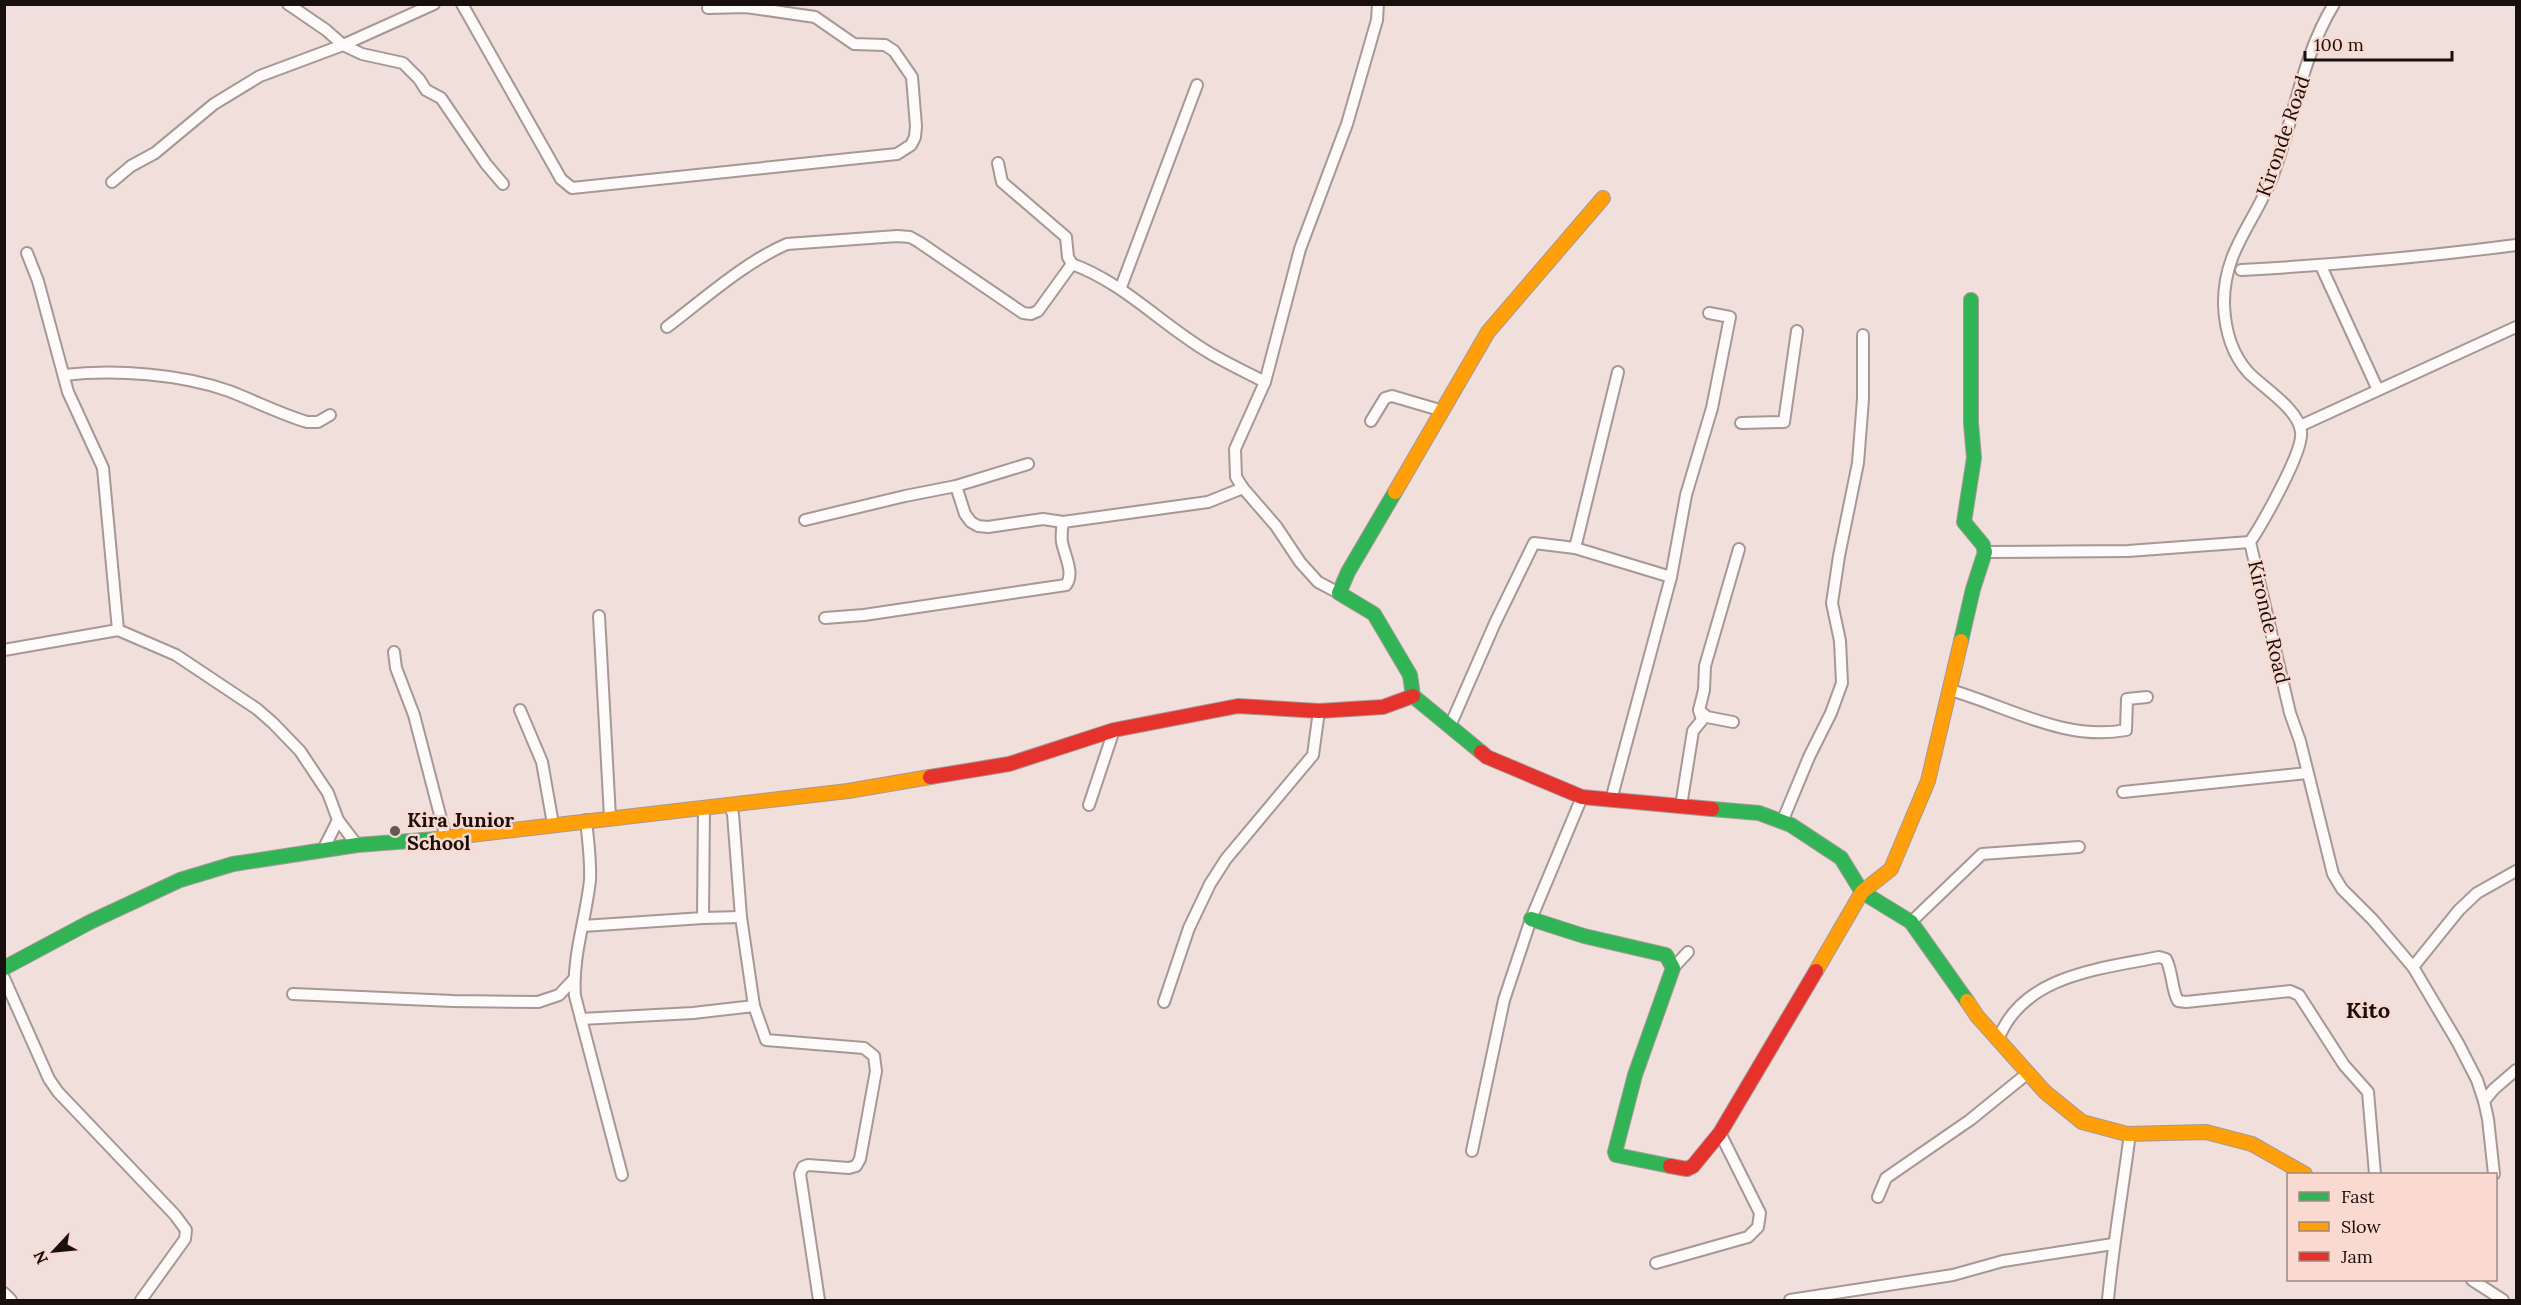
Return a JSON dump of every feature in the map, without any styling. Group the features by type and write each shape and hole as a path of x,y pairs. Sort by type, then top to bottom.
{"street":[{"path":"288,4 326,30 343,45 362,54 403,63 419,79 426,90 441,98 486,165 503,184"},
{"path":"112,182 131,166 155,153 214,104 260,76 343,45 434,4"},
{"path":"462,4 561,179 572,188 897,154 911,145 916,126 912,77 894,51 885,45 854,44 815,17 746,7 708,8"},
{"path":"1378,4 1377,21 1347,124 1300,249 1265,382 1235,449 1236,477 1276,526 1300,562 1318,582 1374,614 1410,675 1413,696 1487,757 1582,797 1759,813 1791,825 1842,858 1862,892 1911,922 1977,1016 2044,1092 2082,1122 2130,1133 2206,1132 2252,1144 2303,1173"},
{"name":"Kironde Road","path":"2334,4 2308,62 2265,195 2234,249 2228,269 2224,304 2227,332 2233,351 2247,371 2293,413 2300,426 2301,441 2264,519 2250,542 2290,713 2333,874 2342,889 2373,920 2413,967 2477,1080 2488,1119 2494,1173"},
{"path":"1121,287 1197,85"},
{"path":"998,163 1002,182 1066,237 1068,257 1072,264 1121,287 1207,352 1265,382"},
{"path":"1340,593 1348,572 1488,332 1603,198"},
{"path":"667,327 755,262 787,244 910,237 1023,313 1031,314 1038,310 1072,264"},
{"path":"2241,270 2434,256 2517,244"},
{"path":"27,253 38,281 76,412 103,468 118,630"},
{"path":"2321,266 2378,390"},
{"path":"1688,952 1673,968 1635,1075 1615,1152 1616,1155 1687,1169 1693,1166 1720,1133 1862,892 1891,869 1928,781 1973,589 1985,552 1983,545 1964,522 1974,458 1970,413 1971,300"},
{"path":"1611,800 1671,577 1686,495 1713,408 1730,317 1709,313"},
{"path":"2300,426 2517,327"},
{"path":"1741,423 1784,422 1797,331"},
{"path":"1782,822 1809,757 1832,713 1842,683 1840,641 1832,603 1858,463 1863,399 1863,335"},
{"path":"64,375 98,372 169,377 228,391 307,422 318,422 330,415"},
{"path":"1575,548 1618,372"},
{"path":"1371,421 1385,398 1392,396 1443,411"},
{"path":"806,520 956,486 1028,464"},
{"path":"956,486 970,522 988,527 1043,519 1063,522 1208,502 1243,488"},
{"path":"825,618 864,615 1066,585 1070,581 1070,574 1062,543 1063,522"},
{"path":"1985,552 2128,551 2250,542"},
{"path":"1450,726 1494,624 1534,543 1575,548 1671,577"},
{"path":"1681,807 1693,731 1702,720 1700,710 1705,666 1739,549"},
{"path":"599,616 610,817"},
{"path":"4,650 118,630 176,655 257,709 300,751 328,793 338,820 357,844"},
{"path":"394,652 396,668 411,705 446,838"},
{"path":"1950,690 2066,729 2102,733 2126,730 2127,699 2147,697"},
{"path":"4,968 90,922 196,873 233,864 357,844 446,838 610,817 848,791 1009,764 1114,730 1238,706 1318,711 1383,707 1413,696"},
{"path":"520,710 542,762 553,824"},
{"path":"1700,710 1707,717 1733,722"},
{"path":"1164,1002 1189,928 1210,884 1226,859 1313,755 1318,711"},
{"path":"1089,805 1114,730"},
{"path":"2123,792 2307,773"},
{"path":"1472,1151 1504,1000 1531,919 1582,797"},
{"path":"729,805 733,814 741,917 754,1006 766,1040 864,1048 874,1056 876,1063 860,1159 856,1166 849,1168 808,1165 802,1167 800,1174 819,1300"},
{"path":"703,918 704,807"},
{"path":"323,850 338,820"},
{"path":"586,820 590,880 574,979 581,1019 622,1175"},
{"path":"1911,922 1982,854 2079,847"},
{"path":"2413,967 2459,910 2477,893 2517,871"},
{"path":"583,926 741,917"},
{"path":"1531,919 1584,936 1666,955 1671,960 1673,968"},
{"path":"1998,1040 2014,1009 2050,984 2097,969 2159,957 2166,959 2170,966 2174,992 2178,1001 2290,991 2299,995 2344,1065 2368,1092 2374,1173"},
{"path":"4,978 49,1078 58,1092 175,1215 186,1230 186,1239 141,1300"},
{"path":"293,994 538,1002 559,995 574,979"},
{"path":"581,1019 693,1013 754,1006"},
{"path":"2484,1101 2493,1089 2517,1070"},
{"path":"1878,1197 1886,1178 1952,1133 2028,1073"},
{"path":"1656,1263 1748,1237 1758,1227 1760,1213 1720,1133"},
{"path":"2108,1300 2113,1244 2120,1215 2130,1133"},
{"path":"1790,1300 1953,1275 2003,1261 2113,1244"},
{"path":"2483,1283 2503,1300"},
{"path":"4,1293 11,1300"}],"traffic: fast":[{"path":"1961,641 1973,589 1985,552 1983,545 1964,522 1974,458 1971,423 1971,300"},
{"path":"1395,492 1348,572 1339,593 1374,614 1410,675 1413,696 1481,752"},
{"path":"1712,809 1759,813 1791,825 1841,858 1862,892 1911,922 1967,1001"},
{"path":"4,968 90,922 180,880 233,864 357,845 436,839"},
{"path":"1531,919 1584,936 1666,955 1673,968 1635,1075 1615,1152 1616,1155 1670,1166"}],"traffic: slow":[{"path":"1395,492 1488,332 1603,198"},
{"path":"1816,971 1862,892 1891,869 1928,781 1961,641"},
{"path":"436,839 848,791 930,777"},
{"path":"1967,1001 1977,1016 2045,1092 2082,1122 2127,1134 2206,1132 2252,1144 2303,1173"}],"traffic: jam":[{"path":"930,777 1009,764 1114,730 1238,706 1319,711 1383,707 1413,696"},
{"path":"1481,752 1487,757 1582,797 1712,809"},
{"path":"1670,1166 1687,1169 1693,1166 1720,1133 1816,971"}],"place":[{"name":"Kira Junior School","path":"395,831"}],"district":[{"name":"Kito","path":"2368,1010"}]}
